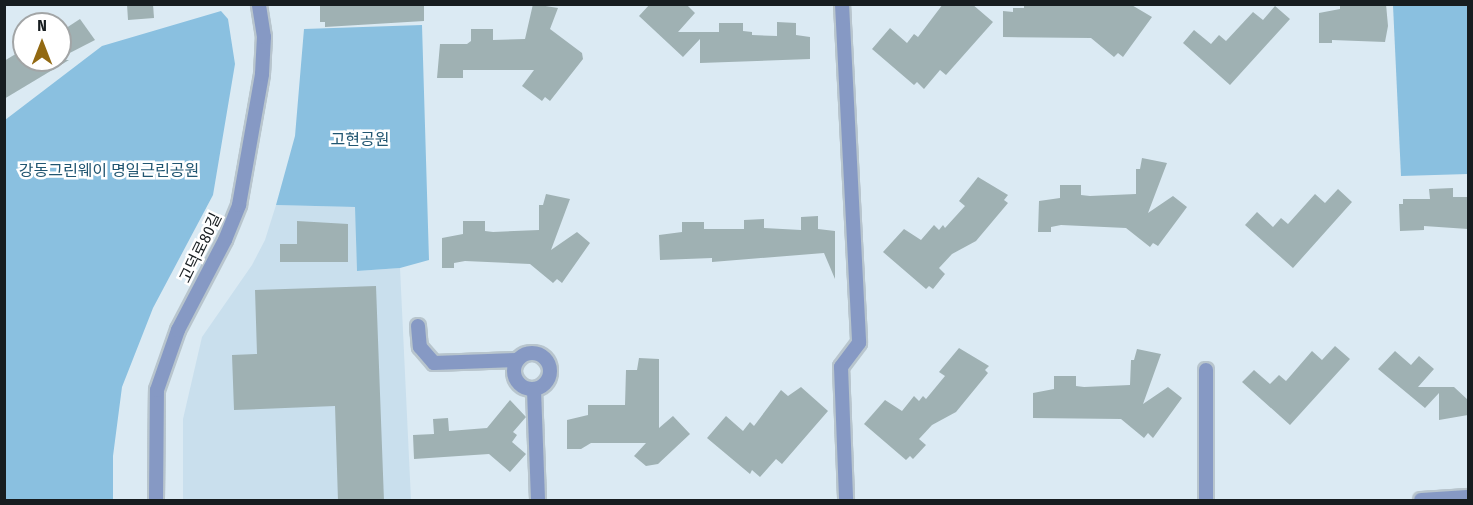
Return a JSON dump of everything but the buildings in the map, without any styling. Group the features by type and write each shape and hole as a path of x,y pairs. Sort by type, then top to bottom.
{"street":[{"name":"고덕로80길","path":"156,501 157,390 178,330 225,240 239,205 262,74 264,37 259,4"},
{"path":"842,4 859,343 841,367 846,501"},
{"path":"418,326 420,347 434,363 516,360 534,353 545,358 550,368 547,380 534,390"},
{"path":"516,360 514,372 518,381 534,390"},
{"path":"1206,370 1206,501"},
{"path":"534,390 538,501"},
{"path":"1421,501 1468,497"}],"shaded area":[{"path":"276,205 356,207 357,271 400,268 411,500 183,500 183,419 202,337 252,265 265,240"}],"green space":[{"path":"1393,5 1468,5 1468,174 1401,176"},
{"name":"강동그린웨이 명일근린공원","path":"221,11 228,19 235,64 213,195 153,308 122,387 113,456 113,500 5,500 5,120 68,72 72,72 72,69 102,46"},
{"name":"고현공원","path":"422,25 429,260 400,268 357,271 355,207 276,205 295,136 304,29"}]}
